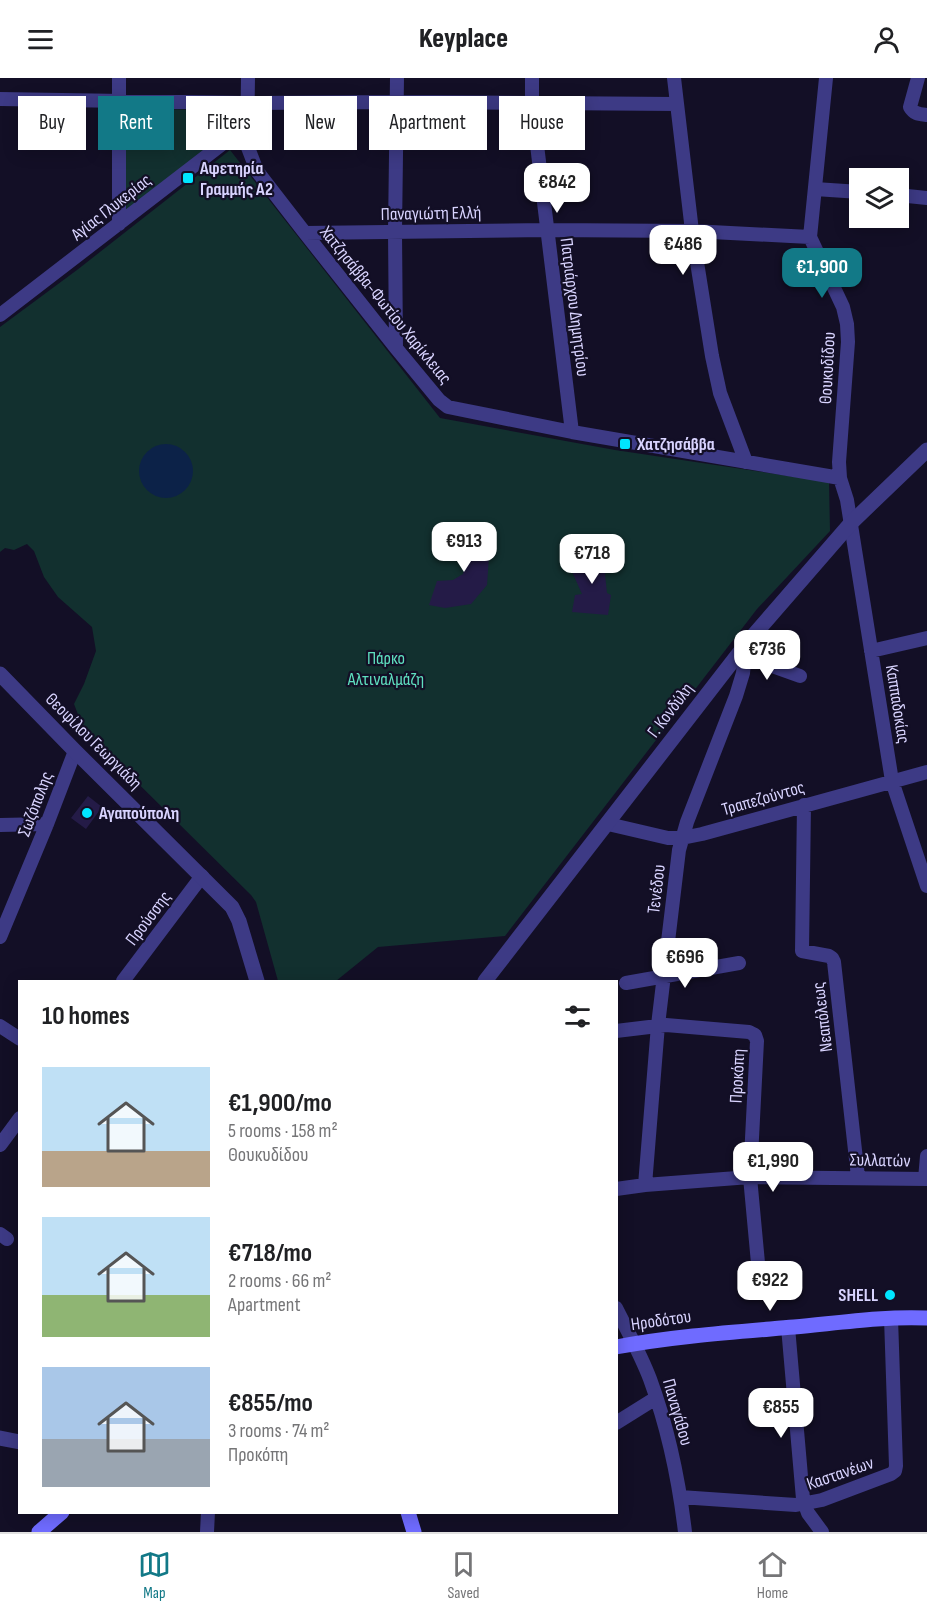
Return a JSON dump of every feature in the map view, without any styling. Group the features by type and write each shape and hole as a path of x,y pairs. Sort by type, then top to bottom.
{"main road":[{"name":"Ηροδότου","path":"618,1347 676,1337 891,1318 927,1318"},
{"path":"39,1532 60,1514"},
{"path":"409,1514 414,1532"}],"street":[{"path":"119,78 119,96"},
{"name":"Χατζησάββα-Φωτίου Χαρίκλειας","path":"248,78 248,96"},
{"path":"397,78 397,96"},
{"name":"Πατριάρχου Δημητρίου","path":"532,78 532,96"},
{"path":"674,78 692,231 715,374 724,405 746,462"},
{"path":"810,237 826,78"},
{"path":"918,78 910,106 913,112 927,115"},
{"path":"0,99 98,101"},
{"path":"272,103 369,102"},
{"path":"585,104 677,104"},
{"path":"118,224 119,150"},
{"name":"Αγίας Γλυκερίας","path":"0,313 214,150"},
{"name":"Χατζησάββα-Φωτίου Χαρίκλειας","path":"249,150 257,171 305,233 396,348 439,400 448,407 572,432 840,478"},
{"path":"396,150 396,348"},
{"name":"Πατριάρχου Δημητρίου","path":"537,150 572,432"},
{"path":"815,189 849,191"},
{"path":"909,196 927,198"},
{"name":"Παναγιώτη Ελλή","path":"305,233 692,231 810,237"},
{"name":"Θουκυδίδου","path":"810,237 843,307 847,324 848,342 839,462 840,478 847,500 850,523"},
{"name":"Γ. Κονδύλη","path":"486,980 745,650 850,523 927,450"},
{"name":"Καππαδοκίας","path":"850,523 892,781 927,886"},
{"path":"872,651 927,638"},
{"path":"745,650 800,676"},
{"name":"Τενέδου","path":"645,1185 658,1025 679,850 736,696 743,673 745,650"},
{"name":"Θεοφίλου Γεωργιάδη","path":"0,674 232,907 237,915 257,980"},
{"name":"Σωζόπολης","path":"0,937 75,751"},
{"name":"Τραπεζούντος","path":"608,824 668,838 682,838 927,772"},
{"name":"Νεαπόλεως","path":"804,805 802,951 829,956 834,962 858,1177"},
{"path":"0,825 47,824"},
{"name":"Προύσσης","path":"124,980 202,876"},
{"path":"626,983 739,963"},
{"path":"618,1031 658,1025"},
{"name":"Προκόπη","path":"658,1025 749,1032 755,1035 757,1041 750,1177 758,1263"},
{"path":"0,1026 18,1038"},
{"path":"0,1144 18,1121"},
{"path":"926,1179 927,1156"},
{"name":"Συλλατών","path":"618,1189 750,1177 926,1179"},
{"name":"Παναγάθου","path":"618,1312 649,1377 664,1424 685,1532"},
{"name":"Καστανέων","path":"680,1497 782,1505 804,1504 830,1497 895,1471 891,1318"},
{"path":"788,1328 804,1504 822,1532"},
{"path":"618,1422 656,1398"},
{"path":"0,1438 18,1442"},
{"path":"207,1532 208,1514"}],"green space":[{"path":"174,109 186,110 186,150 205,150 125,211 126,150 174,150"},
{"name":"Πάρκο Αλτιναλμάζη","path":"230,150 440,418 615,450 829,482 830,531 757,609 505,936 378,947 337,980 278,980 256,902 251,895 84,730 74,704 96,651 92,627 58,597 44,577 34,551 27,544 14,550 5,548 0,552 0,327"}],"water":[{"path":"161,444 171,444 181,448 189,456 193,471 189,486 181,494 171,498 161,498 151,494 143,486 139,476 139,466 143,456 151,448"}],"building":[{"path":"450,526 464,528 478,537 489,557 487,585 471,604 445,608 429,605 437,581 453,580 463,574 466,560 460,546 448,539"},
{"path":"603,549 609,570 605,574 607,593 611,595 608,615 572,612 575,595 582,594 569,565"},
{"name":"Αγαπούπολη","path":"88,796 102,807 86,829 71,818"}],"place":[{"name":"Αφετηρία Γραμμής Α2","path":"188,178"},
{"name":"Χατζησάββα","path":"625,444"},
{"name":"Αγαπούπολη","path":"87,813"},
{"name":"SHELL","path":"890,1295"}]}
